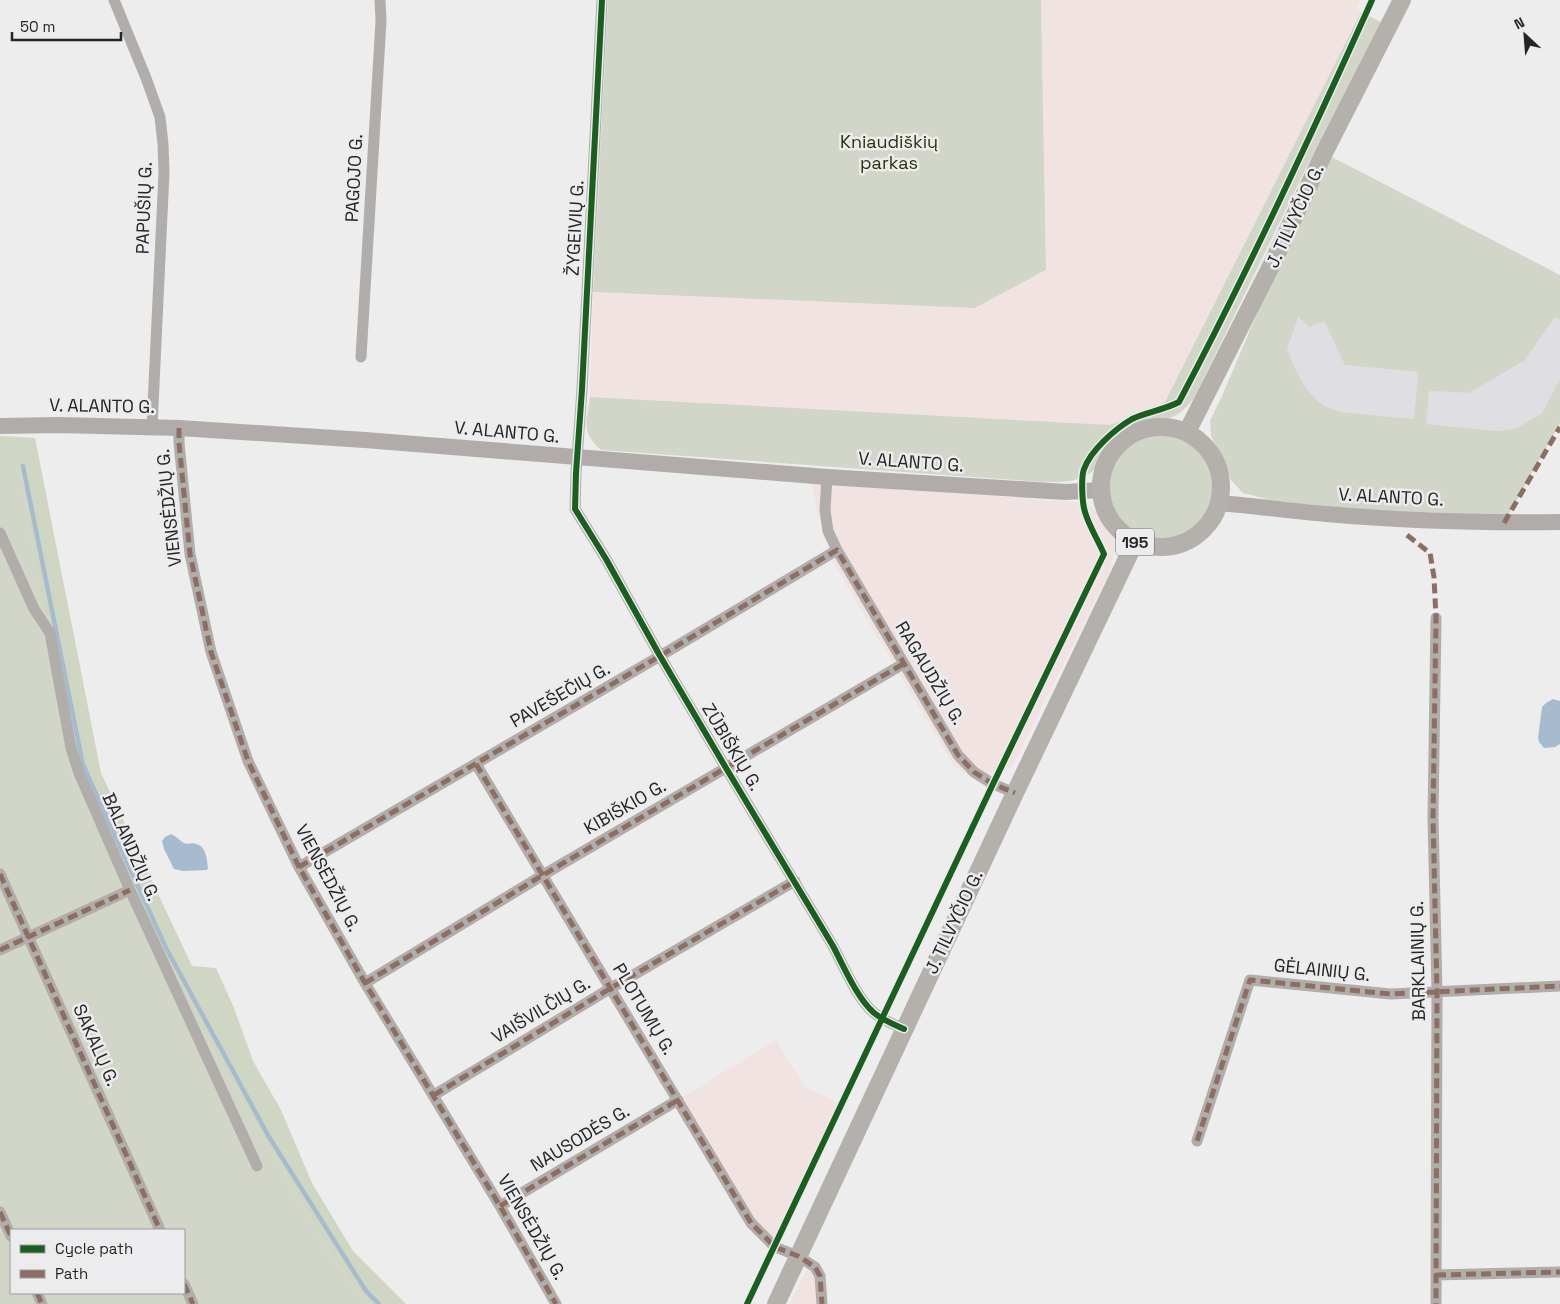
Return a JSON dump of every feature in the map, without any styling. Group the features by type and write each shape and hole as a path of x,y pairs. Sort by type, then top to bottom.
{"main road":[{"name":"J. TILVYČIO G.","path":"1187,432 1402,0"},
{"name":"V. ALANTO G.","path":"0,426 58,425 179,428 365,440 827,477 1066,492 1100,490"},
{"name":"195","path":"1157,427 1187,432 1204,444 1216,462 1222,482 1220,503 1215,515 1208,526 1187,542 1160,548 1135,542 1110,521 1103,506 1100,490 1107,460 1116,447 1128,436 1142,430 1157,427"},
{"name":"V. ALANTO G.","path":"1220,503 1375,517 1504,523 1560,522"},
{"name":"J. TILVYČIO G.","path":"776,1304 1015,793 1135,542"}],"street":[{"name":"PAPUŠIŲ G.","path":"114,0 160,117 163,144 164,173 152,427"},
{"name":"PAGOJO G.","path":"361,358 381,21 380,0"},
{"name":"ŽYGEIVIŲ G.","path":"578,458 602,0"},
{"name":"VIENSĖDŽIŲ G.","path":"179,428 190,554 211,652 248,761 299,867 556,1304"},
{"name":"ZŪBIŠKIŲ G.","path":"578,458 575,509 606,559 726,768 795,881 848,975 872,1011 882,1019 904,1029"},
{"name":"RAGAUDŽIŲ G.","path":"827,477 825,510 828,531 903,664 958,755 974,772 993,784 1015,793"},
{"name":"BALANDŽIŲ G.","path":"0,533 34,609 50,633 71,748 76,764 130,890 257,1166"},
{"name":"PAVEŠEČIŲ G.","path":"299,867 837,550"},
{"name":"BARKLAINIŲ G.","path":"1436,618 1432,818 1437,992 1436,1304"},
{"name":"KIBIŠKIO G.","path":"365,982 543,875 903,664"},
{"name":"PLOTUMŲ G.","path":"476,764 752,1223 775,1247 798,1256 815,1267 820,1276 822,1304"},
{"name":"SAKALŲ G.","path":"0,874 160,1229"},
{"name":"VAIŠVILČIŲ G.","path":"434,1095 611,988 795,881"},
{"path":"0,950 130,890"},
{"name":"GĖLAINIŲ G.","path":"1197,1141 1250,980 1390,994 1560,986"},
{"name":"NAUSODĖS G.","path":"500,1206 678,1100"},
{"path":"0,1212 10,1234"},
{"path":"1436,1275 1560,1272"},
{"path":"185,1286 193,1304"}],"shaded area":[{"path":"1041,0 1338,0 1361,12 1165,402 1110,425 590,397 593,292 975,308 1046,271"},
{"path":"1338,0 1360,0 1356,9"},
{"path":"1555,316 1560,320 1560,379 1542,413 1517,428 1498,431 1425,424 1429,391 1469,393 1524,361"},
{"path":"1298,317 1303,320 1324,321 1346,365 1418,372 1414,419 1342,412 1332,409 1313,397 1305,389 1287,350"},
{"path":"811,483 1076,502 1091,507 1096,511 1112,533 1115,542 1109,573 1012,767 1003,771 993,772 986,787 954,766 833,563 817,511"},
{"path":"776,1040 805,1087 842,1104 775,1247 751,1223 678,1100"},
{"path":"810,1263 815,1267 822,1304 790,1304"}],"green space":[{"name":"Kniaudiškių parkas","path":"608,0 1041,0 1046,270 975,308 593,292"},
{"path":"1361,12 1381,22 1308,164 1194,398 1182,411 1172,417 1140,424 1123,432 1103,454 1095,469 1082,478 1071,481 1042,482 601,450 590,437 586,426 590,397 1110,425 1165,402"},
{"path":"1330,156 1560,275 1560,320 1555,317 1524,361 1469,393 1429,391 1426,424 1498,431 1517,428 1542,413 1560,379 1560,423 1504,523 1327,514 1243,493 1231,480 1211,436 1210,421 1280,260","holes":["1298,317 1310,327 1324,321 1345,365 1418,372 1414,419 1342,412 1330,408 1313,396 1301,380 1287,350"]},
{"path":"1162,433 1182,438 1200,449 1211,467 1216,487 1211,507 1200,525 1182,536 1162,541 1142,536 1124,525 1113,507 1108,487 1113,467 1124,449 1142,438"},
{"path":"0,436 35,438 101,773 192,966 216,968 234,1008 253,1061 281,1110 312,1183 353,1251 406,1304 370,1304 334,1260 144,930 68,763 20,469 0,470"},
{"path":"20,468 68,763 144,930 334,1260 370,1304 0,1304 0,470"}],"water":[{"path":"1553,699 1560,701 1560,744 1555,747 1544,748 1538,738 1542,707"},
{"path":"171,834 184,843 195,843 202,847 206,857 207,870 183,871 174,869 162,841"}],"waterway":[{"path":"23,466 83,765 166,948 269,1137 366,1291 379,1304"}],"marked path":[{"path":"1504,523 1560,427"},
{"path":"179,428 190,554 211,652 248,761 299,867 365,983 500,1206 556,1304"},
{"path":"1407,535 1430,553 1434,577 1436,618 1433,818 1437,992 1436,1304"},
{"path":"299,867 837,550 958,755 974,772 993,784 1015,793"},
{"path":"365,983 543,875 903,664"},
{"path":"476,764 751,1223 775,1247 798,1256 815,1267 820,1276 822,1304"},
{"path":"0,874 160,1229"},
{"path":"434,1095 611,988 795,881"},
{"path":"0,950 130,890"},
{"path":"1197,1141 1250,980 1391,994 1560,986"},
{"path":"500,1206 678,1100"},
{"path":"0,1212 10,1234"},
{"path":"1436,1275 1560,1272"},
{"path":"185,1286 193,1304"},
{"path":"37,1294 42,1304"}],"cycle path":[{"path":"602,0 575,509 606,559 726,768 833,946 861,998 876,1015 904,1029"},
{"path":"747,1304 1104,554 1084,508 1082,478 1087,462 1104,441 1125,423 1179,402 1230,303 1326,102 1372,0"}]}
